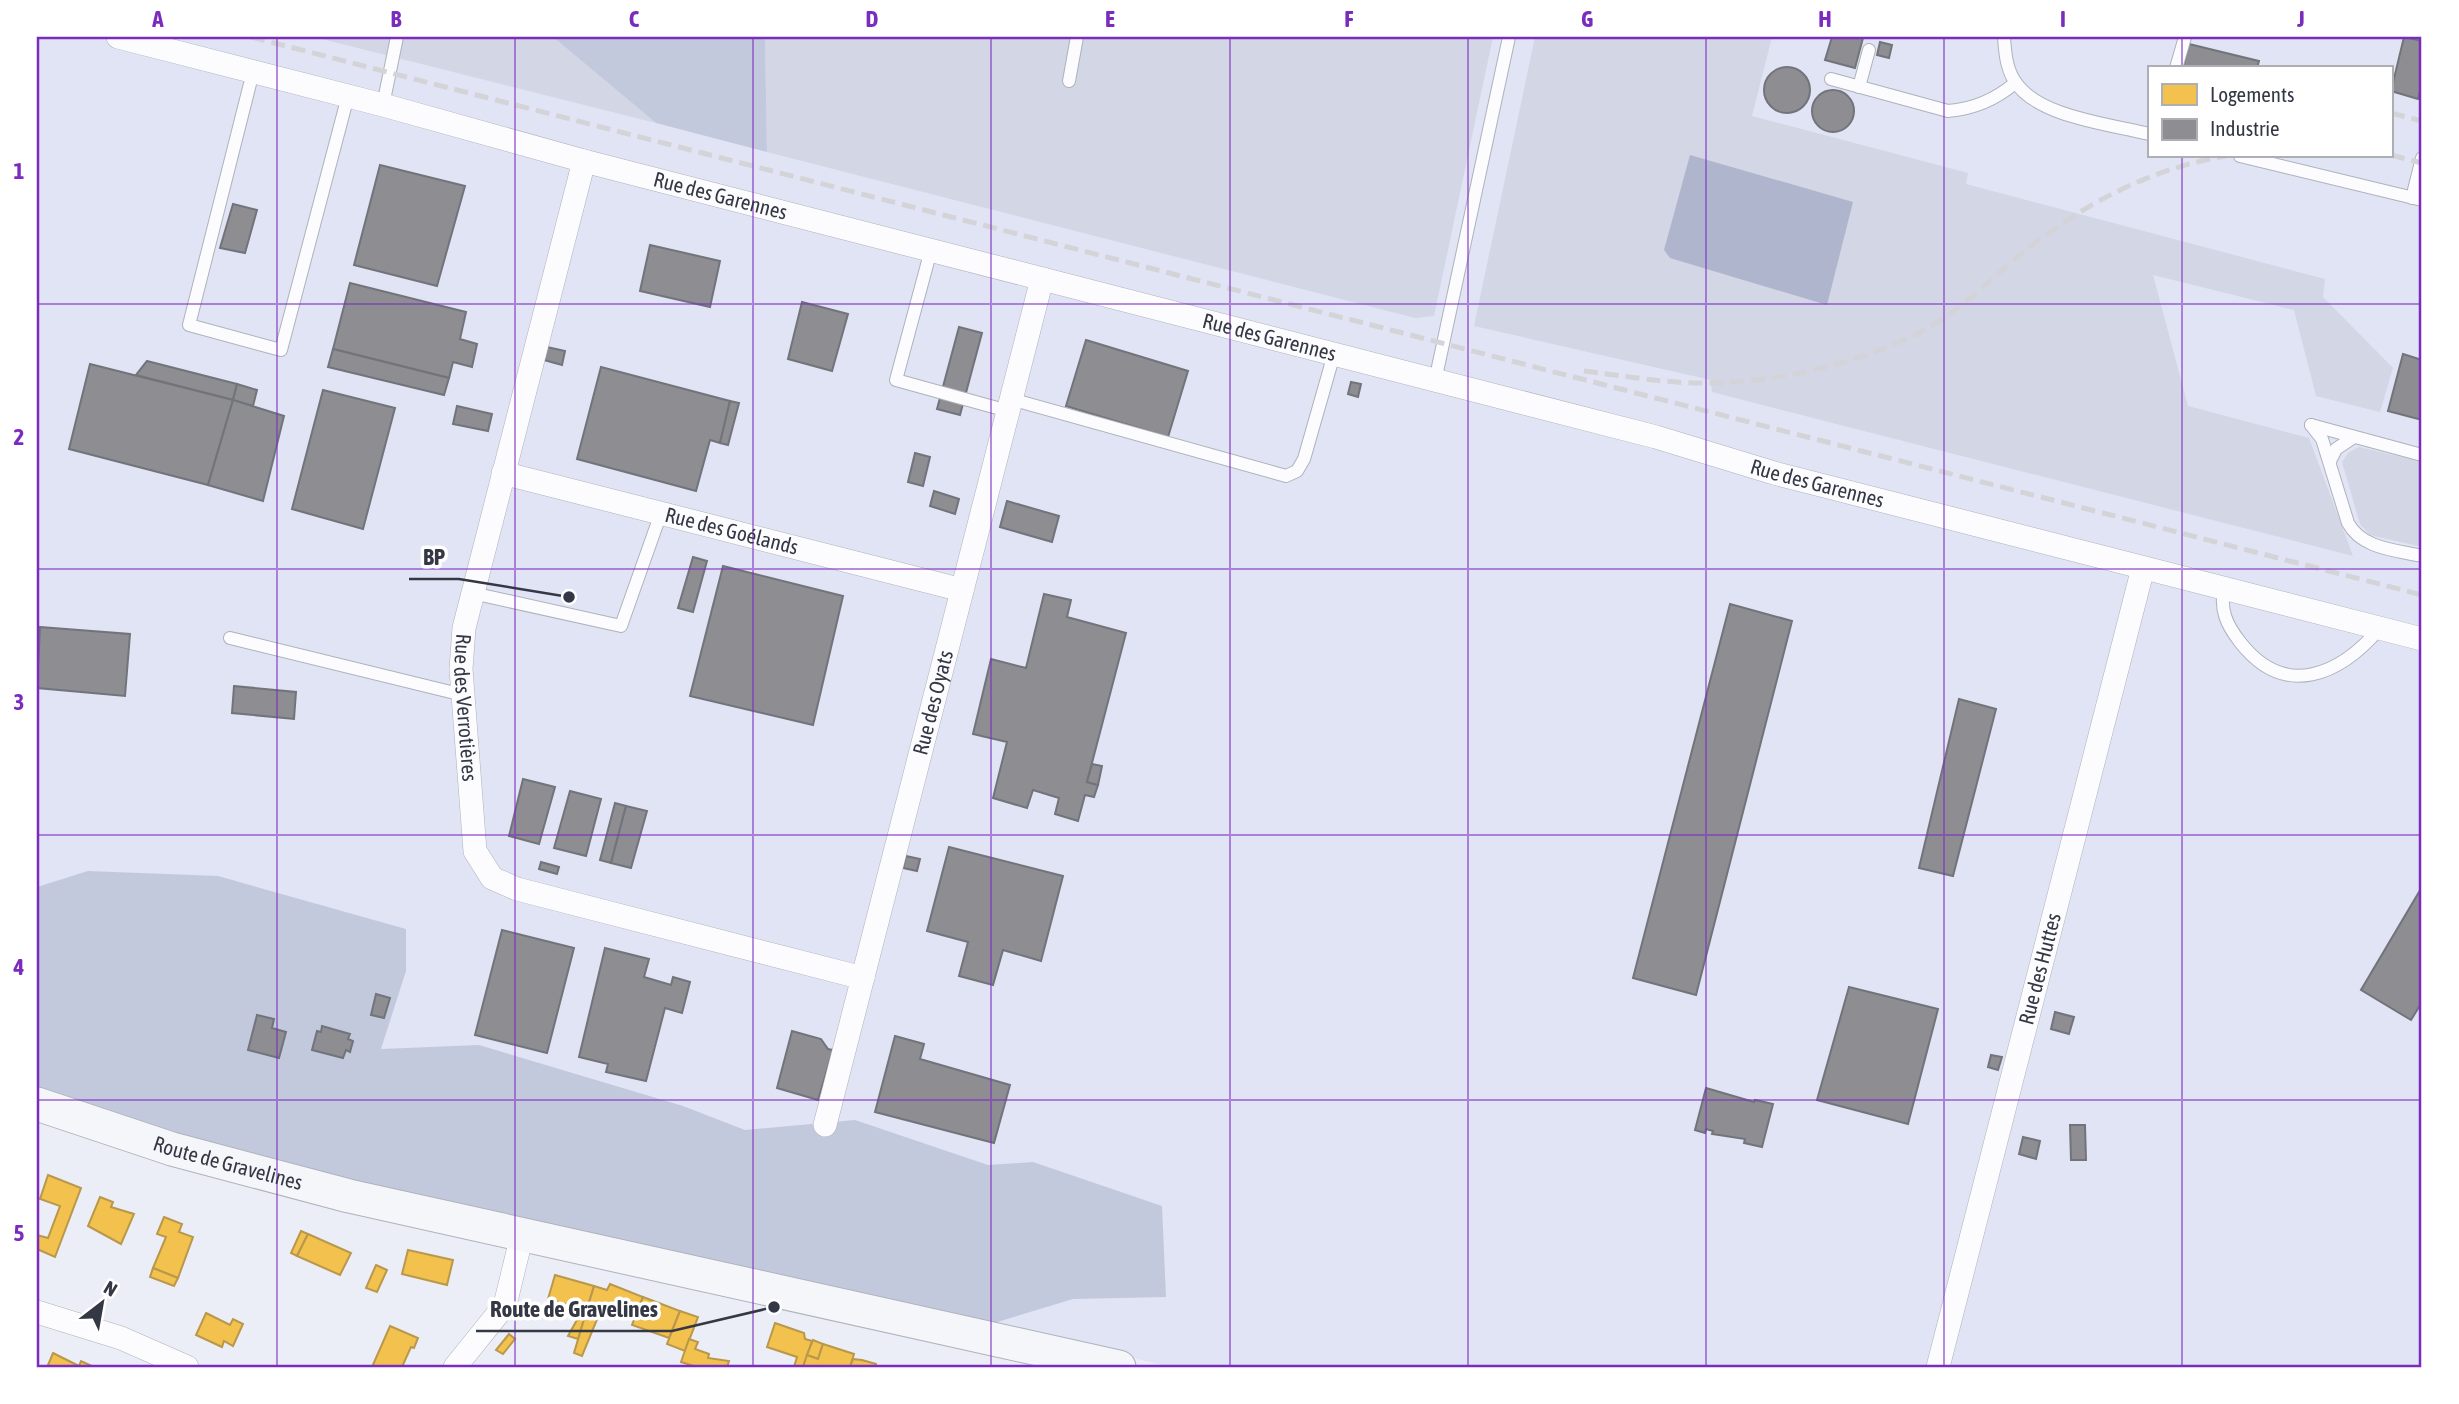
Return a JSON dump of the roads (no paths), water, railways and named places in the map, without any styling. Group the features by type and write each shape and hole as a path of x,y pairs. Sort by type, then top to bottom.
{"main road":[{"name":"Route de Gravelines","path":"37,1104 144,1140 247,1170 522,1236 1119,1367"}],"street":[{"name":"Rue des Garennes","path":"118,37 383,105 584,162 1656,437 1774,473 2422,639"},
{"name":"Rue des Verrotières","path":"584,162 472,593 462,645 473,839 479,861 492,878 517,889 863,978"},
{"name":"Rue des Oyats","path":"825,1125 1042,279"},
{"name":"Rue des Goélands","path":"503,472 962,590"},
{"name":"Rue des Huttes","path":"1938,1367 2143,568"},
{"path":"456,1367 505,1305 522,1236"},
{"path":"39,1319 121,1338 187,1367"}],"lane":[{"path":"383,105 397,37"},
{"path":"1069,81 1077,37"},
{"path":"1435,381 1509,37"},
{"path":"2004,37 2015,83 2032,99 2058,111 2148,134"},
{"path":"2177,66 2185,37"},
{"path":"1859,87 1869,50"},
{"path":"253,72 189,325 281,350 348,96"},
{"path":"1831,79 1948,111 1966,110 1998,97 2015,83"},
{"path":"2248,158 2417,199 2422,158"},
{"path":"931,250 896,380 1010,405 1286,476 1297,471 1304,459 1334,355"},
{"path":"2422,455 2311,425 2322,439 2348,523 2355,535 2377,546 2422,556"},
{"path":"2330,461 2336,449 2354,437"},
{"path":"472,593 621,626 661,513"},
{"path":"2224,588 2220,608 2235,635 2252,657 2280,674 2307,676 2336,668 2361,650 2381,628"},
{"path":"230,638 463,695"}],"railway":[{"path":"251,37 2422,595"},
{"path":"2392,113 2422,121"},
{"path":"2392,155 2422,163"},
{"path":"1584,371 1679,382 1740,382 1801,373 1862,356 1919,333 1944,318 2043,237 2085,209 2153,176 2216,158"}],"place":[{"name":"BP","path":"569,597"},
{"name":"Route de Gravelines","path":"774,1307"}]}
